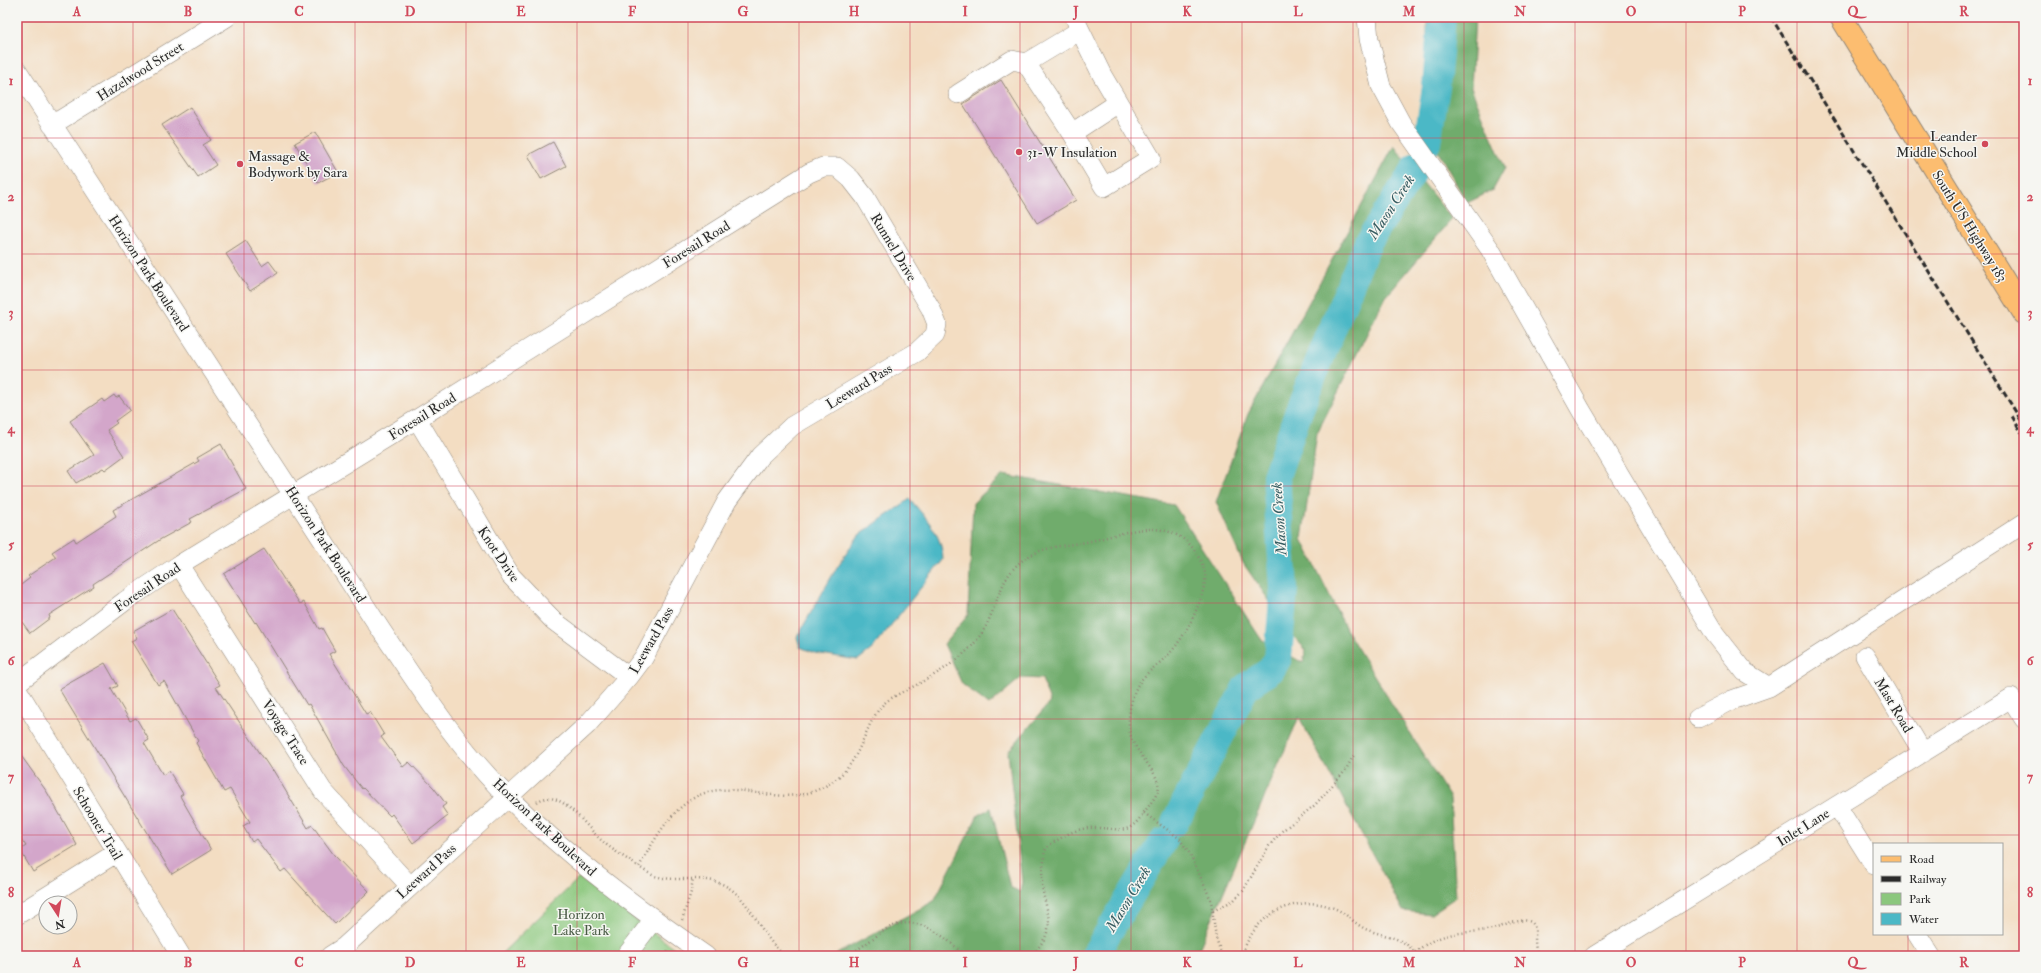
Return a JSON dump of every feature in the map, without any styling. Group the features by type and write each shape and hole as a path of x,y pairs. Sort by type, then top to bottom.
{"main road":[{"name":"South US Highway 183","path":"1841,17 2024,312"}],"street":[{"name":"Hazelwood Street","path":"52,125 227,17"},
{"path":"1367,17 1369,39 1381,86 1400,123 1490,249 1581,410 1716,634 1744,672 1768,687"},
{"path":"958,94 1012,60 1026,63 1072,133 1104,187 1151,158 1118,103 1077,24 1026,63"},
{"name":"Horizon Park Boulevard","path":"17,70 423,692 463,746 508,797 588,869 706,956"},
{"path":"1072,133 1118,103"},
{"name":"Foresail Road","path":"17,683 125,601 179,565 417,419 809,173 823,167 836,167"},
{"name":"Runnel Drive","path":"836,167 851,180 865,197 931,309 937,324 936,335"},
{"name":"Leeward Pass","path":"330,956 344,947 587,725 629,677 644,657 727,501 760,456 792,426 917,352 936,335"},
{"name":"Knot Drive","path":"417,419 511,576 554,621 629,677"},
{"path":"1698,718 1732,700 1768,687 2024,523"},
{"name":"Voyage Trace","path":"179,565 323,791 410,886"},
{"name":"Mast Road","path":"1865,656 1923,753"},
{"name":"Schooner Trail","path":"17,689 116,853 181,956"},
{"name":"Inlet Lane","path":"1594,956 2011,698 2024,719"},
{"path":"1837,806 1873,863"},
{"path":"17,915 116,853"},
{"path":"626,956 654,919"},
{"path":"1918,935 1931,956"}],"path":[{"path":"639,867 670,819 678,810 697,796 728,789 769,796 786,797 804,795 835,780 845,771 856,756 875,716 887,702 937,673 968,649 979,638 1010,572 1028,556 1049,547 1151,529 1167,531 1184,538 1194,549 1202,565 1205,577 1196,610 1177,645 1163,660 1146,674 1137,685 1133,696 1129,727 1131,737 1134,746 1159,784 1159,789 1137,823 1128,830 1122,831 1094,828 1084,829 1068,834 1047,848 1044,856 1042,882 1049,923 1048,932 1032,956"},
{"path":"1213,911 1234,900 1243,891 1269,846 1282,831 1315,805 1345,771 1354,755"},
{"path":"537,802 540,799 555,799 567,806 601,840 653,876 716,881 732,890 742,899 776,948 786,956"},
{"path":"1144,813 1179,838 1190,854 1202,880 1213,911 1216,938 1222,956"},
{"path":"681,924 689,903 692,878"},
{"path":"1241,956 1249,937 1267,917 1280,909 1297,904 1311,903 1340,911 1366,929 1394,937 1406,943 1417,956"},
{"path":"1415,952 1440,938 1479,933 1514,922 1527,921 1533,923 1535,927 1535,949 1540,956"},
{"path":"846,956 892,925 908,922 926,927 942,935 965,956"}],"green space":[{"path":"1427,17 1475,17 1471,88 1505,168 1493,190 1467,203 1422,123 1427,46"},
{"path":"1394,146 1452,219 1385,298 1317,433 1302,539 1348,633 1450,798 1456,897 1431,914 1403,911 1299,717 1196,956 833,956 934,901 978,815 991,808 1010,887 1020,892 1022,882 1008,752 1050,702 1042,679 1021,678 989,705 962,684 944,644 968,615 973,503 1003,475 1174,505 1261,639 1303,663 1306,650 1295,638 1243,563 1216,502 1248,414"},
{"name":"Horizon Lake Park","path":"579,878 685,956 499,956"}],"water":[{"path":"910,499 936,534 940,542 943,560 872,649 858,660 815,653 800,647 797,637 837,567 859,535"}],"building":[{"name":"31-W Insulation","path":"1001,80 1076,200 1037,223 963,104"},
{"path":"190,107 211,140 203,145 216,165 198,177 162,125"},
{"path":"315,132 338,172 318,183 295,143"},
{"path":"553,142 566,166 541,179 528,155"},
{"path":"246,241 262,266 269,261 278,273 250,291 226,254"},
{"path":"114,395 116,398 119,396 130,410 115,421 117,423 107,430 124,456 105,470 103,468 76,483 68,471 94,455 70,421 102,399 104,402"},
{"path":"221,444 246,489 190,519 192,522 161,539 93,584 94,586 49,615 50,618 30,633 22,622 17,626 17,588 30,578 28,576 56,557 52,552 74,538 76,542 116,516 113,510 199,461 197,458"},
{"path":"264,549 300,604 304,602 319,629 322,628 335,651 329,654 366,714 370,712 384,735 381,737 403,767 409,762 434,788 446,804 442,807 448,816 413,843 392,814 390,816 363,788 362,789 344,766 309,704 307,705 256,622 255,623 224,574"},
{"path":"172,609 220,685 216,687 272,771 273,770 308,828 312,825 334,855 369,891 335,924 285,869 281,872 256,839 252,842 243,826 250,822 230,789 224,792 196,743 198,741 164,681 158,685 131,641 137,638 133,631"},
{"path":"105,663 118,686 111,689 130,721 136,718 149,740 144,743 163,775 169,771 183,794 180,796 211,850 172,874 59,689"},
{"path":"17,750 47,792 77,845 33,872 20,850 26,846 17,833"}],"waterway":[{"name":"Mason Creek","path":"1427,143 1436,87 1442,17"},
{"name":"Mason Creek","path":"1175,822 1246,687 1271,670 1278,658 1284,588 1276,476 1301,405 1368,242 1417,166"},
{"name":"Mason Creek","path":"1094,956 1163,842"}],"railway":[{"path":"1771,17 2024,425"},
{"path":"2012,416 2024,437"}],"place":[{"name":"Leander Middle School","path":"1985,144"},
{"name":"31-W Insulation","path":"1019,152"},
{"name":"Massage & Bodywork by Sara","path":"240,164"}]}
